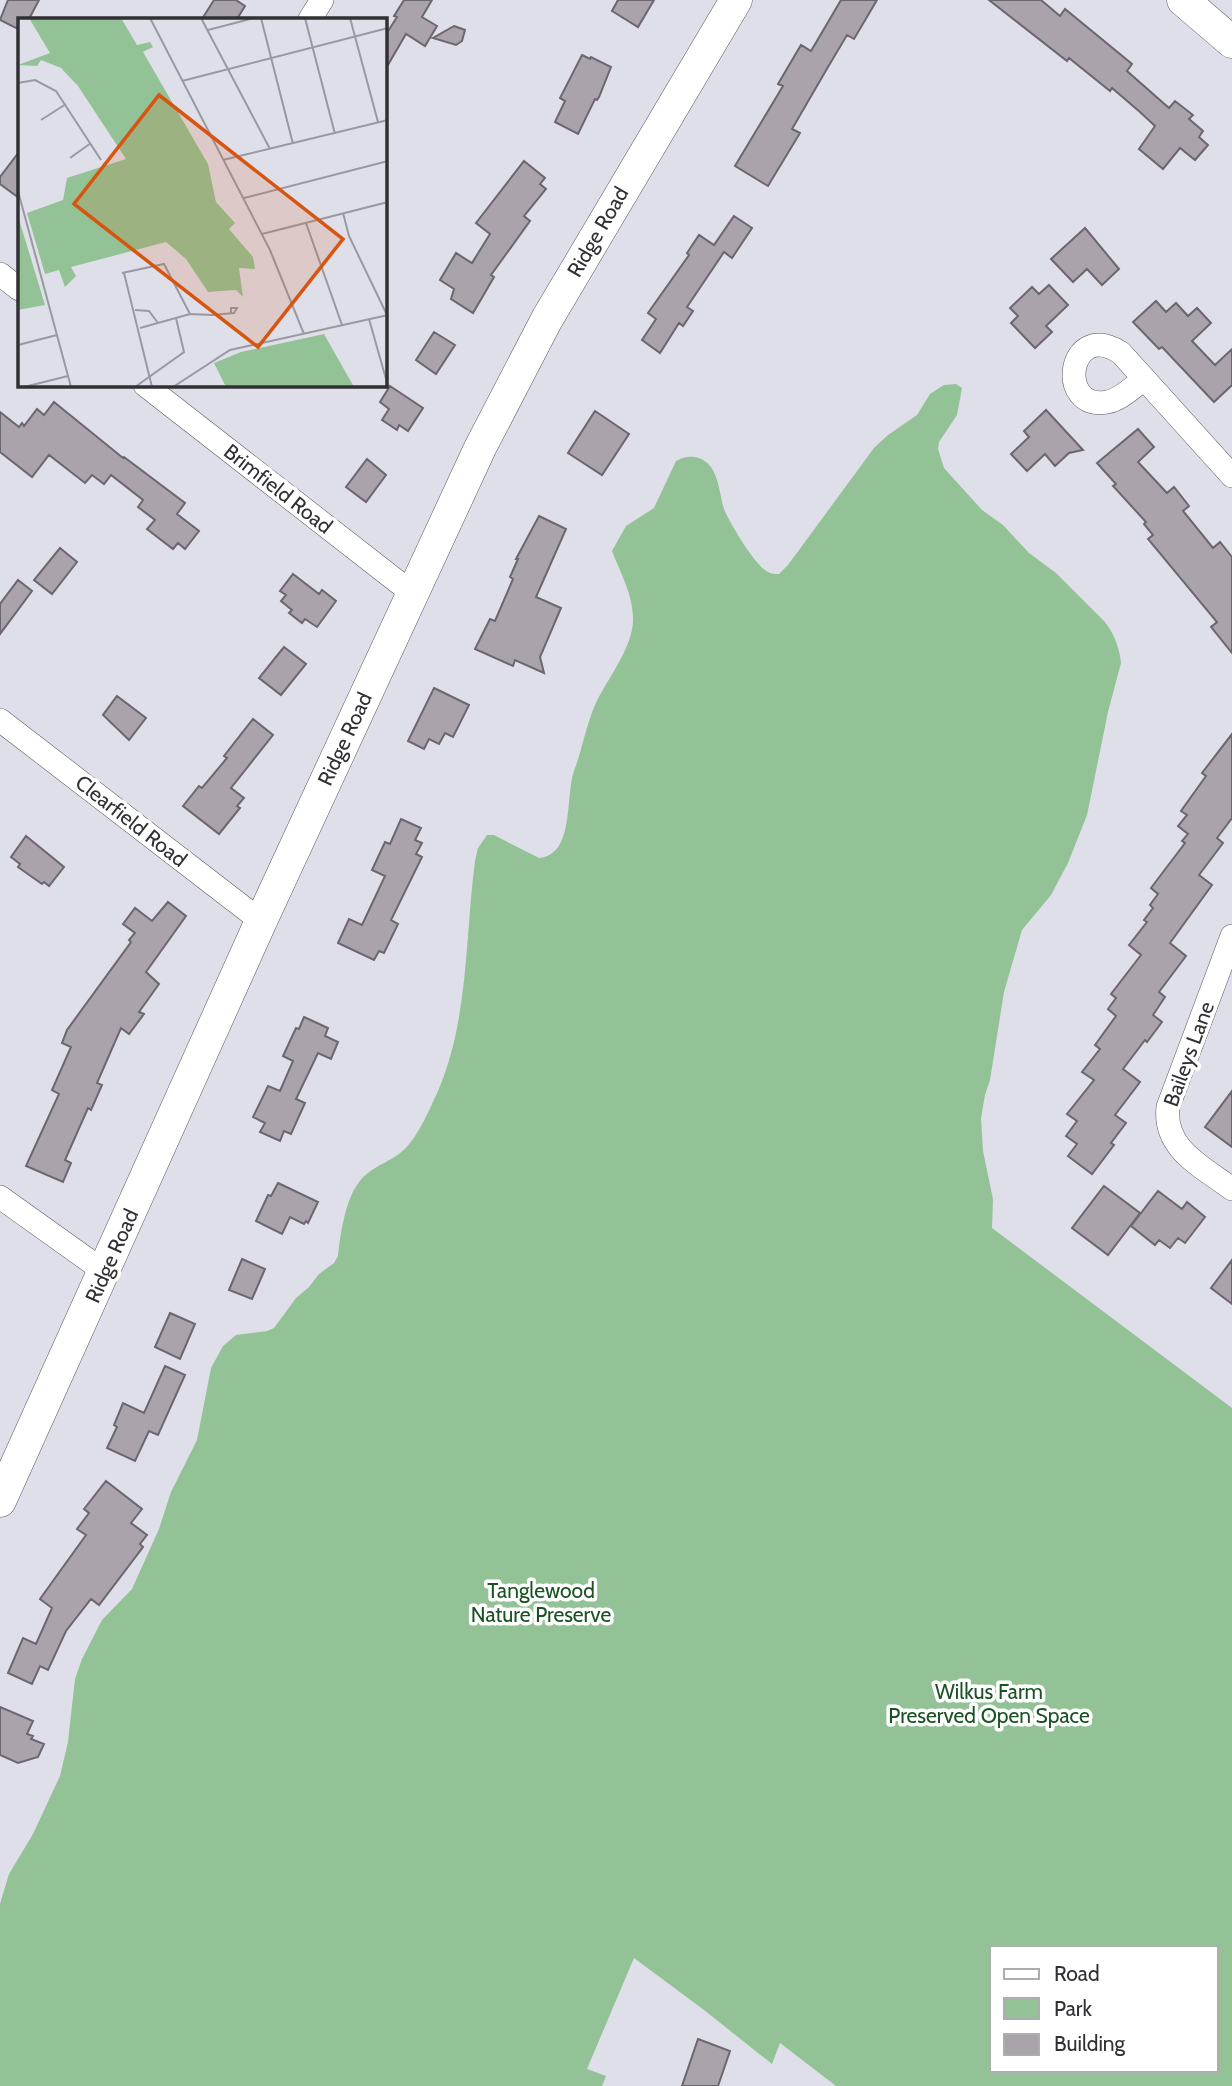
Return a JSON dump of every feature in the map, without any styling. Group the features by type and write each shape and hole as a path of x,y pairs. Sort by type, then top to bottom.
{"street":[{"path":"311,18 322,0"},
{"name":"Ridge Road","path":"0,1502 261,921 494,420 547,319 736,0"},
{"path":"1182,0 1232,42"},
{"path":"0,274 18,288"},
{"path":"1144,379 1232,476"},
{"name":"Brimfield Road","path":"148,387 412,593"},
{"name":"Clearfield Road","path":"0,720 261,921"},
{"name":"Baileys Lane","path":"1232,936 1168,1107 1166,1121 1175,1144 1232,1189"},
{"path":"0,1197 104,1272"}],"green space":[{"path":"956,384 962,388 957,415 939,442 938,449 944,468 982,510 1003,525 1029,553 1056,573 1105,622 1114,636 1121,663 1087,815 1068,863 1051,895 1022,930 1004,992 981,1118 983,1151 993,1199 992,1228 1232,1408 1232,2086 836,2086 780,2043 772,2064 634,1958 587,2069 606,2076 602,2086 0,2086 0,1904 9,1874 33,1834 60,1776 68,1742 75,1679 82,1659 102,1620 132,1589 159,1529 171,1492 197,1440 211,1368 223,1346 236,1335 274,1328 296,1298 334,1263 338,1256 346,1210 357,1185 371,1171 394,1158 405,1148 426,1116 448,1064 461,1007 478,848 487,835 494,835 539,858 558,847 564,836 571,782 589,721 625,651 632,629 631,601 612,551 626,526 654,508 676,461 695,457 703,460 714,471 724,509 750,553 763,568 779,574 874,448 917,415 930,394 944,385"}],"building":[{"path":"8,0 39,0 30,18 18,18 18,29 0,20"},
{"path":"214,0 236,0 245,6 238,18 203,18"},
{"path":"404,0 432,0 422,17 437,26 425,46 406,34 387,67 387,33 397,17 394,16"},
{"path":"618,0 654,0 638,27 612,11"},
{"path":"841,0 877,0 854,39 847,35 828,67 792,129 800,133 768,186 735,166 783,86 778,84 801,45 811,51"},
{"path":"989,0 1041,0 1060,16 1065,9 1132,64 1127,71 1169,108 1175,101 1193,115 1189,119 1203,131 1199,137 1208,145 1195,160 1180,148 1163,169 1139,149 1155,126 1112,88 1110,91 1069,58 1067,61"},
{"path":"454,26 465,30 462,41 456,45 433,38"},
{"path":"582,55 611,67 599,97 595,99 578,134 555,122 565,101 560,98"},
{"path":"18,153 18,197 0,184 0,177"},
{"path":"524,161 545,178 540,184 546,189 524,216 530,221 491,275 494,277 473,313 451,299 454,289 440,280 456,253 472,263 490,234 476,223"},
{"path":"734,216 752,228 732,258 724,252 687,307 693,311 683,326 679,323 660,353 642,340 656,319 648,313 689,255 687,253 699,235 714,245"},
{"path":"1085,228 1119,269 1102,285 1087,269 1073,282 1051,259"},
{"path":"1049,285 1068,305 1046,326 1052,332 1035,348 1011,323 1018,316 1010,308 1032,287 1039,294"},
{"path":"1156,301 1166,312 1176,303 1188,316 1197,308 1211,323 1192,341 1215,365 1232,349 1232,385 1214,402 1162,347 1159,349 1133,322"},
{"path":"434,332 455,345 436,374 416,360"},
{"path":"390,386 423,408 408,431 399,425 397,430 382,420 389,409 380,402"},
{"path":"54,402 123,458 185,503 177,514 199,531 185,549 178,543 173,549 147,529 155,520 138,507 143,500 111,475 104,484 92,475 85,483 49,455 32,477 0,452 0,412 19,427 22,423 24,426 37,409 44,415"},
{"path":"1046,410 1083,450 1069,453 1055,466 1045,454 1027,471 1011,454 1029,437 1024,431"},
{"path":"595,411 629,434 602,475 568,453"},
{"path":"1138,429 1154,447 1138,462 1167,493 1174,487 1189,506 1183,511 1213,548 1220,542 1232,557 1232,653 1211,627 1217,622 1148,539 1153,535 1144,524 1146,522 1113,486 1116,484 1097,463"},
{"path":"367,459 386,475 366,502 346,487"},
{"path":"539,516 566,529 536,597 561,608 540,657 544,673 515,660 513,666 475,649 490,619 495,621 513,579 510,577 516,559"},
{"path":"60,548 77,562 52,594 34,580"},
{"path":"293,574 319,594 322,590 336,601 317,627 305,619 302,623 289,613 292,610 281,601 286,595 280,591"},
{"path":"18,580 32,591 0,634 0,604"},
{"path":"284,647 306,664 281,695 259,678"},
{"path":"434,688 469,705 453,737 445,733 439,744 429,739 424,749 408,741"},
{"path":"117,696 146,718 129,740 103,715"},
{"path":"253,719 273,735 231,788 244,798 237,806 240,808 219,834 183,806 227,758 224,756"},
{"path":"1232,734 1232,818 1217,838 1223,843 1199,875 1212,885 1170,943 1186,956 1159,992 1165,997 1153,1015 1162,1022 1123,1069 1140,1082 1115,1115 1126,1123 1111,1143 1114,1145 1092,1174 1068,1156 1077,1144 1066,1136 1077,1121 1067,1114 1094,1080 1082,1072 1100,1049 1095,1045 1116,1016 1108,1009 1116,998 1111,994 1141,955 1129,945 1147,922 1144,920 1153,908 1150,905 1158,894 1151,888 1185,843 1182,841 1188,834 1178,826 1187,815 1181,811 1206,776 1202,773"},
{"path":"401,819 421,828 415,840 422,843 416,854 422,857 391,920 398,924 384,953 379,951 374,960 338,943 349,919 362,925 385,876 372,870 385,842 390,844"},
{"path":"26,836 64,867 49,886 18,867 20,864 11,857"},
{"path":"168,902 186,916 146,972 159,984 139,1012 144,1014 129,1034 121,1028 97,1083 102,1085 91,1110 88,1108 65,1160 71,1163 63,1182 26,1166 59,1094 52,1090 71,1047 62,1043 67,1030 135,933 123,924 135,908 152,921"},
{"path":"304,1017 328,1028 325,1036 338,1042 331,1059 318,1053 296,1099 305,1103 291,1134 284,1131 280,1141 260,1132 265,1123 253,1117 268,1086 280,1091 293,1061 283,1056"},
{"path":"1232,1091 1232,1147 1205,1127"},
{"path":"278,1183 318,1202 308,1223 306,1221 304,1224 290,1217 282,1234 256,1221 268,1195 271,1196"},
{"path":"1104,1186 1140,1213 1108,1255 1072,1228"},
{"path":"1158,1191 1182,1209 1187,1202 1205,1217 1185,1243 1178,1238 1170,1248 1159,1240 1155,1245 1131,1226"},
{"path":"242,1259 265,1269 252,1299 229,1290"},
{"path":"1232,1260 1232,1304 1211,1288"},
{"path":"170,1313 195,1324 180,1359 155,1347"},
{"path":"165,1366 185,1375 158,1435 149,1431 135,1461 107,1448 117,1427 114,1425 123,1403 144,1413"},
{"path":"106,1481 142,1509 131,1523 147,1535 140,1544 143,1547 99,1605 91,1599 66,1631 48,1670 40,1666 32,1684 8,1673 23,1638 36,1644 52,1608 40,1599 86,1535 77,1529 89,1513 84,1509"},
{"path":"0,1707 33,1721 27,1734 33,1736 31,1739 44,1744 38,1757 18,1763 0,1755"},
{"path":"698,2039 730,2051 718,2086 682,2086"}],"park label":[{"name":"Tanglewood Nature Preserve","path":"541,1603"},
{"name":"Wilkus Farm Preserved Open Space","path":"989,1704"}]}
